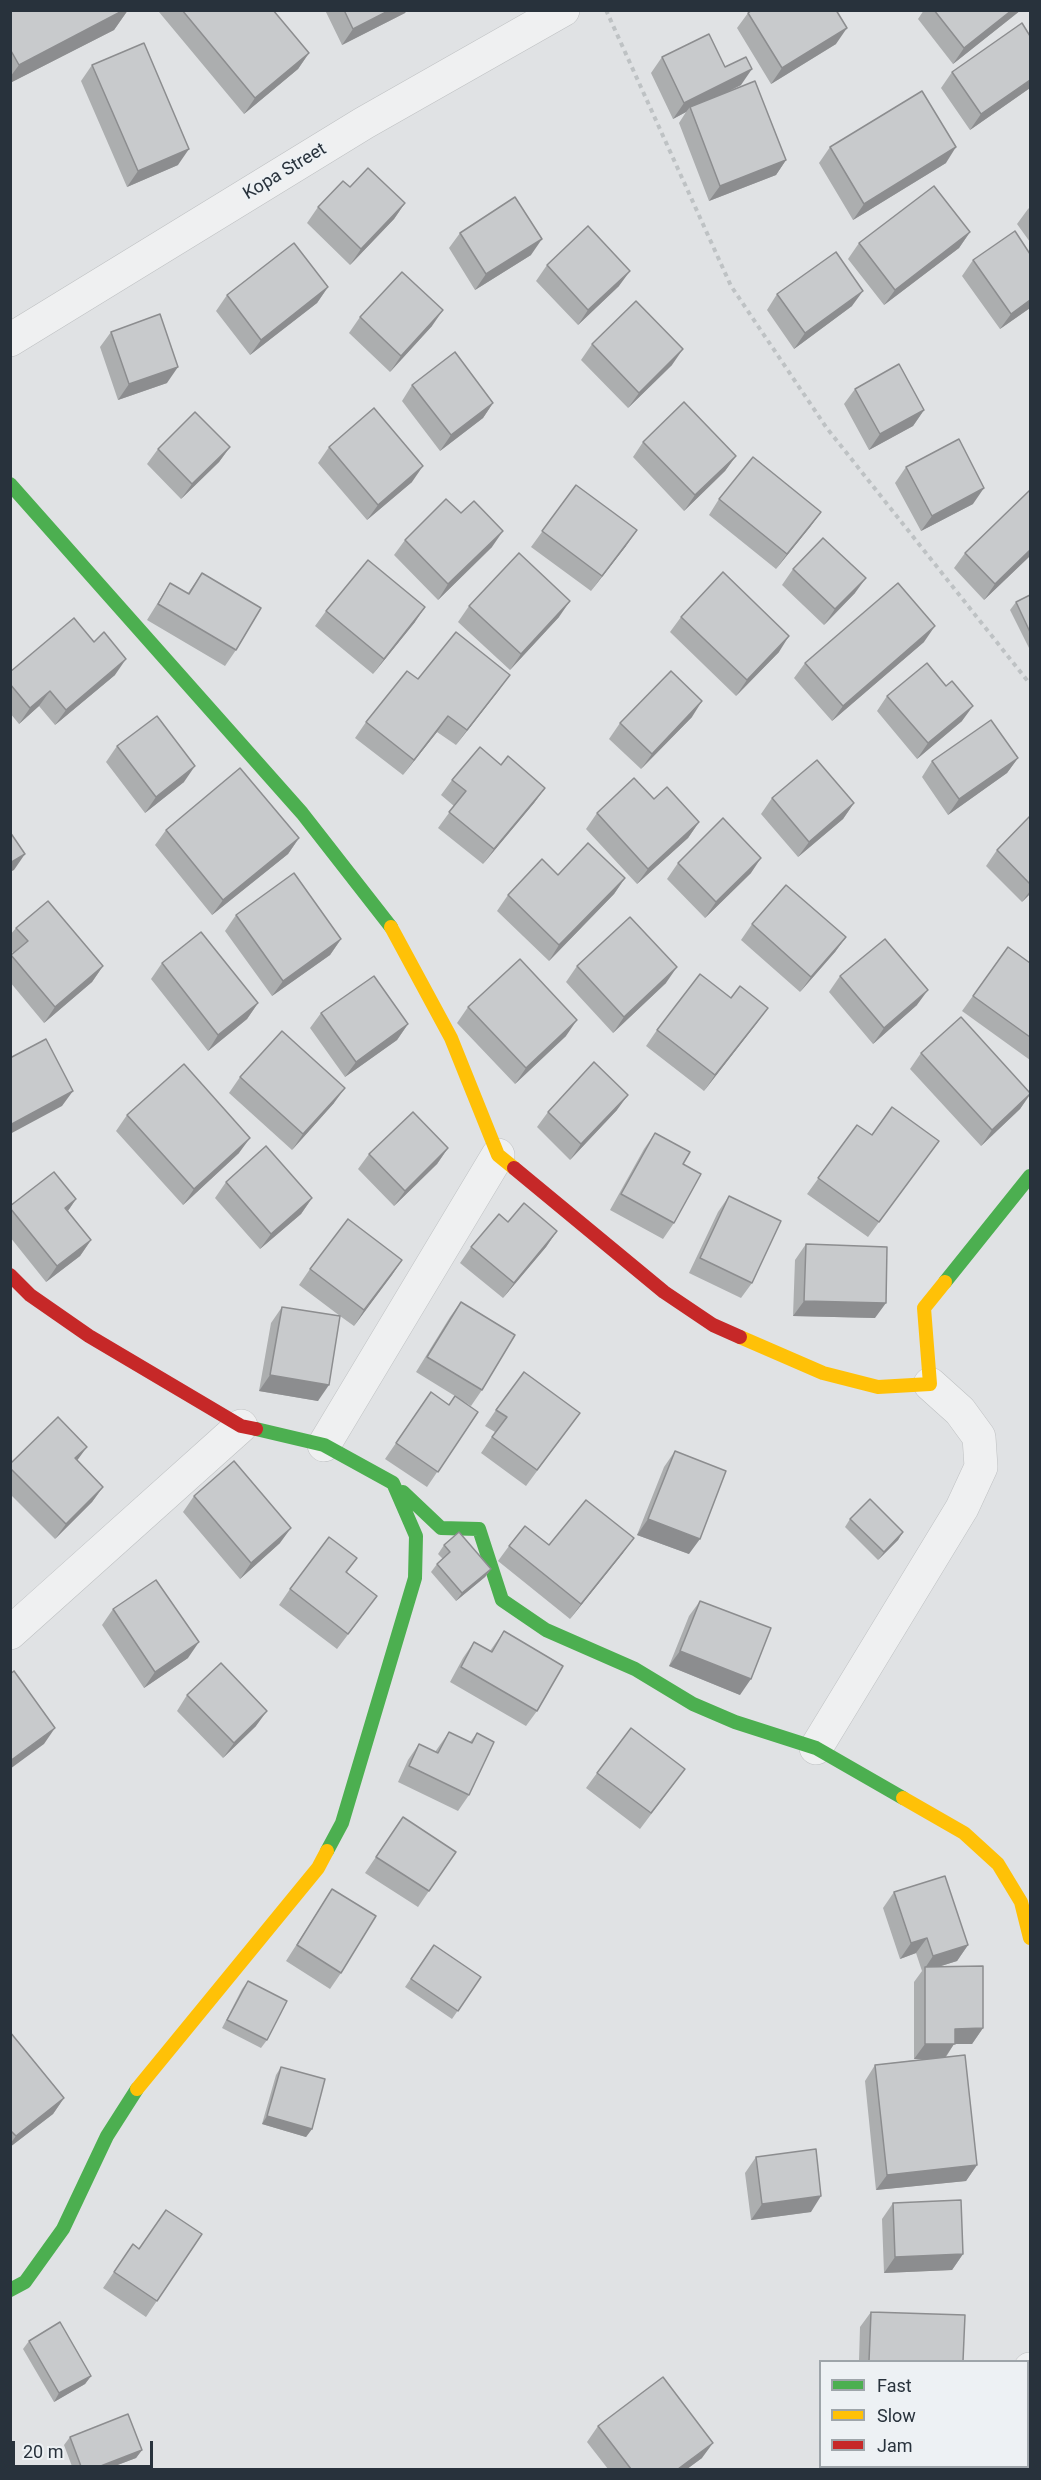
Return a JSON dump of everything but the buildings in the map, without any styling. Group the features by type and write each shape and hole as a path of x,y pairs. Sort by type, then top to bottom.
{"street":[{"name":"Kopa Street","path":"10,340 364,123 563,10"},
{"path":"10,484 302,813 391,927 452,1038 498,1155 664,1292 713,1325 822,1372 856,1382 878,1387 930,1384"},
{"path":"324,1445 498,1155"},
{"path":"816,1748 962,1508 981,1467 979,1437 960,1411 930,1384 924,1308 1030,1176"},
{"path":"10,1275 30,1295 89,1336 241,1426 324,1445 393,1483 441,1528 479,1529 502,1600 546,1630 635,1669 693,1704 735,1722 816,1748 964,1833 998,1864 1021,1902 1030,1938"},
{"path":"10,1633 241,1426"},
{"path":"10,2290 25,2282 63,2229 107,2136 145,2076 318,1868 342,1823 415,1578 416,1536 393,1483"}],"path":[{"path":"606,10 731,286 826,427 1030,684"}],"traffic: fast":[{"path":"10,484 302,813 391,927"},
{"path":"945,1282 1030,1176"},
{"path":"256,1429 324,1445 393,1483 416,1536 415,1578 342,1823 327,1851"},
{"path":"403,1492 441,1528 479,1529 502,1600 546,1630 635,1669 693,1704 735,1722 816,1748 903,1798"},
{"path":"10,2290 25,2282 63,2229 107,2136 137,2089"}],"traffic: slow":[{"path":"391,927 451,1038 498,1155 514,1168"},
{"path":"740,1337 823,1373 878,1387 930,1384 924,1308 945,1282"},
{"path":"903,1798 964,1833 998,1864 1021,1902 1030,1938"},
{"path":"137,2089 318,1868 327,1851"}],"traffic: jam":[{"path":"514,1168 664,1292 713,1325 740,1337"},
{"path":"10,1275 30,1295 89,1336 241,1426 256,1429"}]}
